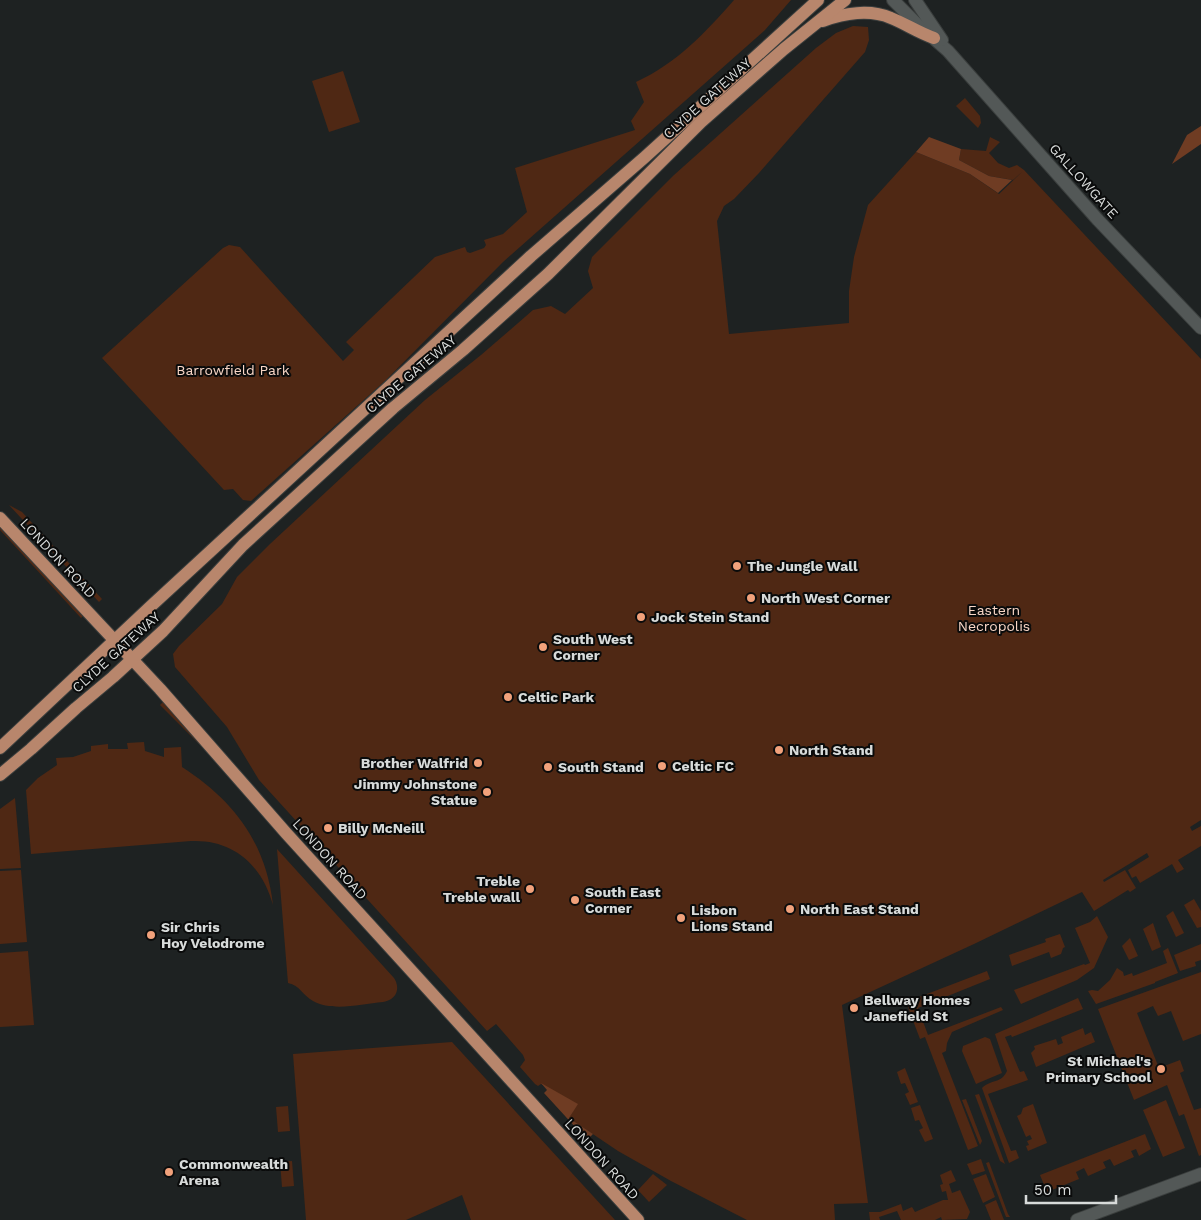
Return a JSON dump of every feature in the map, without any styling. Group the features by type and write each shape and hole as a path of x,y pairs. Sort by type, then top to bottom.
{"main road":[{"path":"783,31 804,0"},
{"name":"CLYDE GATEWAY","path":"0,748 531,256 646,157 818,0"},
{"name":"CLYDE GATEWAY","path":"0,775 163,631 242,545 393,408 463,350 548,274 677,145 770,61 845,0"},
{"path":"815,24 846,14 880,14 934,38"},
{"name":"LONDON ROAD","path":"0,518 160,689 286,833 638,1220"}],"street":[{"name":"GALLOWGATE","path":"893,0 948,50 1098,220 1201,328"},
{"name":"GALLOWGATE","path":"915,0 948,50"},
{"path":"1077,1220 1201,1174"}],"green space":[{"name":"Barrowfield Park","path":"734,0 791,0 765,30 503,262 386,380 251,501 243,500 233,489 224,490 102,358 223,248 229,245 240,247 343,361 354,350 346,342 435,257 465,247 467,252 470,253 484,248 486,245 484,240 503,234 527,212 515,168 635,130 631,121 644,102 636,82 665,66 690,46"},
{"name":"Eastern Necropolis","path":"853,26 868,27 869,40 865,52 759,173 734,199 724,206 717,221 729,334 849,323 849,291 854,257 868,205 916,152 970,174 999,194 1022,172 1013,180 989,176 959,160 961,149 986,151 990,137 1000,142 989,153 998,163 1009,168 1017,165 1024,170 1201,359 1201,820 1190,827 1192,831 1201,826 1201,846 1178,860 1184,869 1177,873 1172,864 1140,883 1136,876 1132,878 1128,870 1149,857 1147,853 1103,880 1104,882 1125,870 1136,888 1130,892 1128,890 1094,911 1082,892 842,1005 868,1203 834,1204 835,1220 747,1220 618,1151 569,1118 577,1104 541,1084 538,1086 535,1084 520,1067 525,1060 523,1055 496,1024 487,1031 259,780 227,727 175,667 173,654 222,604 237,577 425,400 533,310 551,306 565,314 593,288 588,271 592,257 674,175 816,48 836,33"},
{"path":"343,71 360,122 329,132 312,81"},
{"path":"965,98 980,116 981,123 978,128 956,106"},
{"path":"9,505 22,512 102,599 99,602"},
{"path":"0,522 85,614 81,618 0,530"},
{"path":"165,700 211,756 160,705"},
{"path":"144,742 145,751 164,757 164,748 181,747 182,767 217,794 244,825 255,842 263,862 273,905 261,878 244,857 233,850 206,842 191,841 31,854 26,790 38,778 57,765 56,758 73,757 91,751 91,746 108,744 108,749 128,749 127,743"},
{"path":"15,798 21,868 0,869 0,809"},
{"path":"277,849 394,978 397,990 391,999 383,1002 338,1007 329,1006 313,1001 299,988 288,983"},
{"path":"21,870 27,942 0,944 0,871"},
{"path":"1194,899 1201,911 1201,927 1197,928 1184,905"},
{"path":"1173,911 1184,933 1176,937 1166,916"},
{"path":"1097,916 1108,937 1094,968 1077,980 1021,1004 1014,990 1090,963 1075,928 1090,922"},
{"path":"1153,923 1161,947 1152,951 1143,929"},
{"path":"1060,934 1065,947 1061,954 1051,958 1049,952 1012,966 1009,955 1046,942 1045,939"},
{"path":"1130,938 1138,956 1129,960 1122,946"},
{"path":"1201,944 1201,960 1195,962 1196,966 1180,971 1174,955"},
{"path":"1168,948 1178,973 1096,1004 1088,991 1098,991 1110,980 1117,968 1123,972 1124,976 1132,973 1133,976 1167,963 1163,951"},
{"path":"28,951 34,1025 0,1027 0,953"},
{"path":"987,971 990,979 918,1008 928,1035 1001,1007 1003,1010 952,1032 946,1051 942,1053 978,1146 968,1150 925,1037 920,1039 906,1002"},
{"path":"1201,972 1201,1034 1183,1041 1171,1011 1158,1016 1153,1006 1137,1013 1159,1068 1180,1060 1184,1071 1180,1073 1194,1110 1201,1108 1201,1155 1199,1156 1184,1114 1179,1116 1167,1085 1134,1100 1098,1009"},
{"path":"1078,998 1083,1009 1012,1037 1011,1035 1005,1037 1020,1072 1024,1071 1028,1080 988,1094 1011,1151 1016,1150 1019,1158 1009,1163 982,1088 1002,1078 1007,1071 995,1034"},
{"path":"1083,1028 1085,1035 1091,1032 1095,1042 1036,1067 1031,1053 1035,1049 1034,1046 1056,1039 1058,1045 1063,1043 1061,1037"},
{"path":"985,1037 990,1039 1002,1073 976,1084 962,1051 963,1046"},
{"path":"452,1042 615,1220 471,1220 462,1195 406,1220 306,1220 293,1054"},
{"path":"905,1068 918,1102 910,1105 905,1094 909,1092 905,1083 901,1084 897,1072"},
{"path":"979,1094 1005,1164 1000,1161 975,1095"},
{"path":"966,1099 982,1141 980,1145 962,1100"},
{"path":"1166,1100 1185,1148 1163,1157 1143,1110"},
{"path":"1033,1104 1047,1143 1028,1151 1026,1146 1029,1145 1027,1141 1032,1139 1030,1135 1026,1137 1017,1116 1021,1114 1023,1108"},
{"path":"920,1105 933,1139 925,1142 919,1130 923,1128 919,1120 915,1121 911,1108"},
{"path":"288,1106 290,1131 278,1132 276,1107"},
{"path":"1145,1134 1151,1149 1139,1156 1136,1149 1131,1151 1134,1157 1114,1166 1110,1159 1103,1162 1106,1168 1088,1176 1084,1168 1076,1172 1079,1179 1047,1192 1040,1175"},
{"path":"981,1159 985,1171 972,1175 967,1164"},
{"path":"292,1161 294,1186 282,1187 280,1162"},
{"path":"989,1162 1010,1217 1006,1217 986,1163"},
{"path":"951,1170 956,1181 949,1184 952,1193 960,1190 970,1212 967,1219 942,1220 941,1217 935,1220 901,1220 897,1211 879,1217 880,1220 870,1220 869,1212 880,1212 901,1204 903,1211 912,1207 915,1212 943,1200 948,1200 946,1191 942,1192 940,1185 943,1184 940,1175"},
{"path":"653,1174 667,1185 649,1202 638,1190"},
{"path":"986,1174 995,1197 983,1203 973,1179"},
{"path":"996,1200 1004,1220 991,1220 985,1205"}],"shaded area":[{"path":"1201,126 1201,144 1172,164 1187,135"},
{"path":"929,137 961,149 959,160 989,176 1012,180 998,193 970,174 916,152"},
{"path":"541,1083 578,1104 569,1118 593,1134 587,1140 544,1093 547,1090"}],"place":[{"name":"The Jungle Wall","path":"737,566"},
{"name":"North West Corner","path":"751,598"},
{"name":"Jock Stein Stand","path":"641,617"},
{"name":"South West Corner","path":"543,647"},
{"name":"Celtic Park","path":"508,697"},
{"name":"North Stand","path":"779,750"},
{"name":"Brother Walfrid","path":"478,763"},
{"name":"Celtic FC","path":"662,766"},
{"name":"South Stand","path":"548,767"},
{"name":"Jimmy Johnstone Statue","path":"487,792"},
{"name":"Billy McNeill","path":"328,828"},
{"name":"Treble Treble wall","path":"530,889"},
{"name":"South East Corner","path":"575,900"},
{"name":"North East Stand","path":"790,909"},
{"name":"Lisbon Lions Stand","path":"681,918"},
{"name":"Sir Chris Hoy Velodrome","path":"151,935"},
{"name":"Bellway Homes Janefield St","path":"854,1008"},
{"name":"St Michael's Primary School","path":"1161,1069"},
{"name":"Commonwealth Arena","path":"169,1172"}]}
